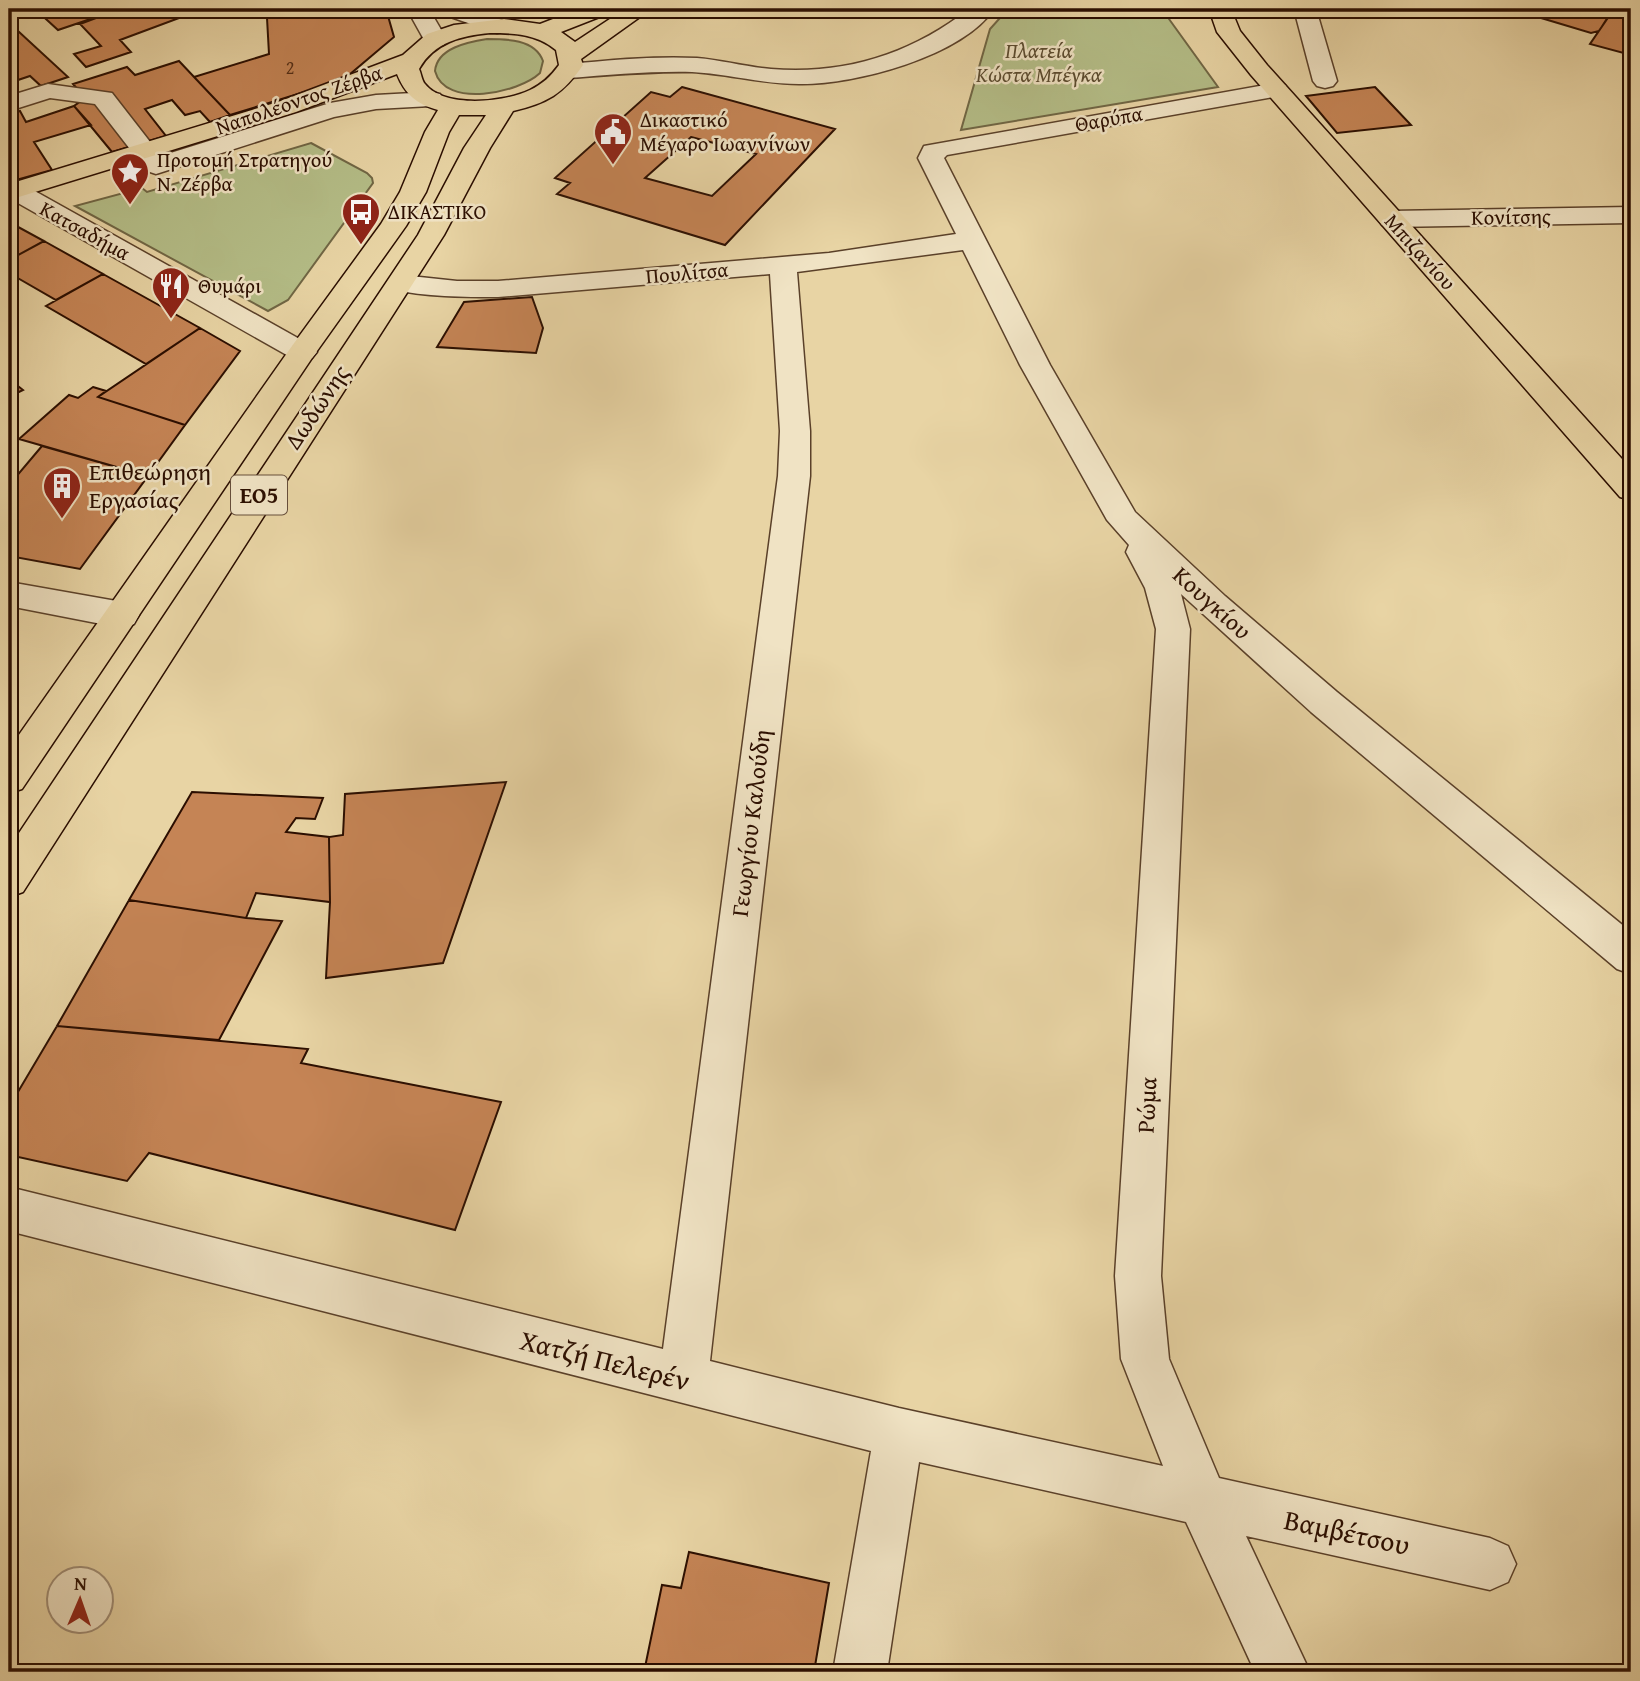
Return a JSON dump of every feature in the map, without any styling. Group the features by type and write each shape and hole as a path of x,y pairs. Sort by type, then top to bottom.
{"main road":[{"path":"541,32 598,9"},
{"path":"569,63 563,44 541,32 497,26 464,30 420,49 411,60 408,78 420,93 441,102 477,108 504,106 540,95 558,84 569,63 640,9"},
{"name":"Μπιζανίου","path":"1220,9 1229,32 1276,90 1631,489"},
{"name":"Ναπολέοντος Ζέρβα","path":"12,192 319,96 411,60"},
{"name":"Δωδώνης","path":"9,778 302,352 381,244 413,192 437,132 441,102"},
{"name":"Δωδώνης","path":"9,880 277,467 401,283 431,235 477,148 504,106"}],"street":[{"path":"418,9 436,40"},
{"path":"450,9 497,26"},
{"path":"569,63 684,64 792,77 846,73 919,53 947,37 983,9"},
{"path":"1305,9 1325,82"},
{"name":"Θαρύπα","path":"943,148 1276,90"},
{"path":"9,104 48,91 103,98 147,151 156,166 330,110 376,102 441,102"},
{"name":"Κουγκίου","path":"943,148 933,151 931,158 1035,365 1123,520 1213,605 1324,702 1631,956"},
{"name":"Κατσαδήμα","path":"12,192 302,352"},
{"name":"Κονίτσης","path":"1391,219 1631,215"},
{"name":"Πουλίτσα","path":"401,283 457,289 498,289 783,265 973,240"},
{"name":"Γεωργίου Καλούδη","path":"683,1380 794,476 795,431 783,265"},
{"name":"Ρώμα","path":"1123,520 1161,588 1173,629 1138,1276 1145,1359 1203,1501 1283,1672"},
{"path":"9,594 122,615"},
{"name":"Χατζή Πελερέν","path":"9,1209 899,1433 1203,1501"},
{"path":"860,1672 899,1433"},
{"name":"Βαμβέτσου","path":"1203,1501 1490,1564"}],"green space":[{"name":"Πλατεία Κώστα Μπέγκα","path":"1008,9 1169,9 1169,19 1218,87 961,130 990,29"},
{"path":"487,39 519,42 534,48 543,61 540,73 516,86 483,94 467,94 442,83 435,71 441,57 455,47"},
{"path":"311,143 367,173 373,183 288,300 268,311 75,206 142,188 147,192"}],"building":[{"path":"35,9 120,9 58,30"},
{"path":"120,9 281,9 267,18 187,15 120,40 131,52 86,67 74,54 101,46 80,24"},
{"path":"281,9 386,9 394,37 343,80 230,115 194,77 269,54 267,18"},
{"path":"1511,9 1607,9 1602,16 1608,17 1599,31 1591,33"},
{"path":"1614,9 1631,9 1631,55 1590,44"},
{"path":"18,31 68,77 41,86 30,76 9,83 9,34"},
{"path":"179,61 230,115 210,122 200,111 185,115 172,100 145,109 166,136 112,152 74,106 85,98 73,84 127,67 135,75"},
{"name":"Δικαστικό Μέγαρο Ιωαννίνων","path":"682,87 835,129 725,245 557,194 570,183 555,178 651,92 670,97","holes":["691,137 756,154 712,196 645,178"]},
{"path":"1375,87 1411,125 1337,133 1306,96"},
{"path":"74,106 91,125 34,142 52,170 9,182 9,114 20,111 26,122"},
{"path":"9,222 44,241 9,260"},
{"path":"44,241 103,274 56,300 9,273 9,260"},
{"path":"103,274 200,328 146,364 46,306"},
{"path":"532,297 543,328 536,353 437,347 464,302"},
{"path":"200,328 240,351 185,425 98,397"},
{"path":"9,379 23,390 9,397"},
{"path":"93,387 106,391 98,397 185,425 148,476 19,439 69,395 78,398"},
{"name":"Επιθεώρηση Εργασίας","path":"42,446 148,476 80,569 9,556 9,485"},
{"path":"506,782 443,963 326,978 330,902 329,837 343,835 345,794"},
{"path":"192,792 323,798 315,819 296,818 286,832 329,837 330,902 256,893 246,918 129,900"},
{"path":"129,900 282,921 219,1040 57,1026"},
{"path":"57,1026 308,1049 301,1063 501,1102 455,1230 149,1153 127,1181 9,1155 9,1107"},
{"path":"689,1552 829,1583 814,1672 644,1672 662,1585 681,1588"}],"place":[{"name":"Δικαστικό Μέγαρο Ιωαννίνων","path":"613,166"},
{"name":"Προτομή Στρατηγού Ν. Ζέρβα","path":"130,206"},
{"name":"ΔΙΚΑΣΤΙΚΟ","path":"361,246"},
{"name":"Θυμάρι","path":"171,320"},
{"name":"Επιθεώρηση Εργασίας","path":"62,520"}]}
